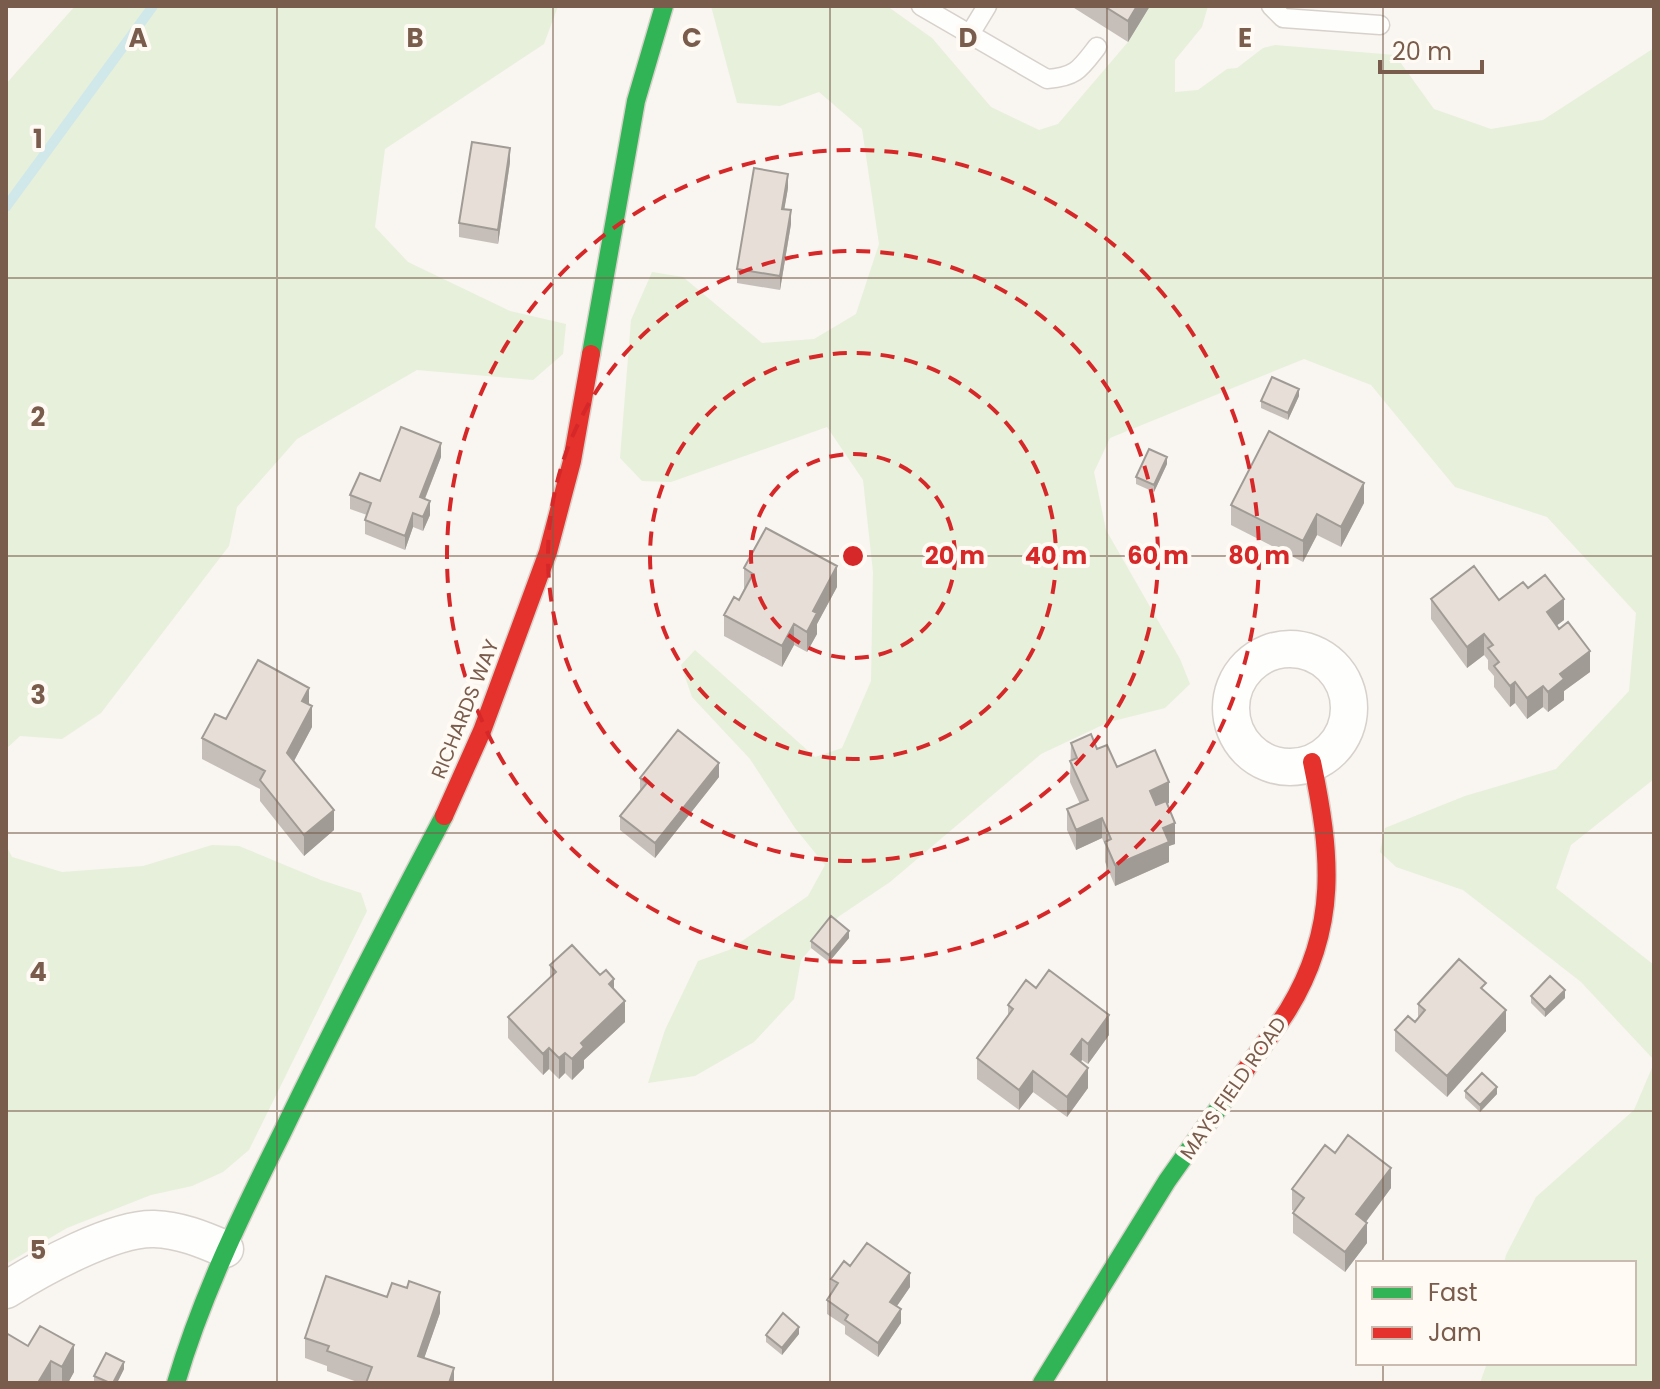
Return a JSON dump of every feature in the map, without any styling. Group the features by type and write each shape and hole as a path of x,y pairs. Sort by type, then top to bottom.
{"street":[{"name":"RICHARDS WAY","path":"176,1383 208,1287 225,1249 336,1020 455,794 529,608 548,552 572,461 636,101 664,6"},
{"name":"MAYS FIELD ROAD","path":"1042,1383 1167,1181 1288,1010 1309,970 1322,933 1327,889 1325,823 1312,762"},
{"path":"6,1290 96,1244 142,1230 195,1236 225,1249"}],"lane":[{"path":"921,6 1047,79 1066,78 1079,70 1097,47"},
{"path":"970,34 987,6"},
{"path":"1271,6 1283,18 1380,25"}],"green space":[{"path":"75,6 558,6 544,44 385,149 375,227 408,262 510,311 566,324 563,354 533,380 417,370 297,439 237,507 229,546 101,713 62,739 20,736 6,749 6,84"},
{"path":"711,6 887,6 932,38 991,107 1039,130 1058,124 1128,42 1150,6 1208,6 1202,27 1175,60 1175,92 1198,90 1227,69 1237,68 1263,48 1275,45 1395,55 1434,109 1491,129 1543,120 1654,48 1654,779 1571,845 1556,888 1654,965 1654,1060 1581,982 1463,890 1396,867 1380,852 1385,828 1465,796 1556,769 1629,691 1636,613 1547,517 1455,487 1371,385 1304,359 1110,438 1094,472 1106,530 1180,659 1190,684 1165,708 1109,722 1041,754 890,882 838,917 801,960 794,999 754,1042 695,1076 648,1083 665,1030 698,961 729,950 808,896 825,865 795,828 750,759 692,697 681,665 695,650 815,757 842,748 871,681 873,572 863,480 827,427 671,482 642,481 620,458 631,320 652,272 683,277 762,343 814,339 856,314 879,244 862,129 819,92 780,106 737,103"},
{"path":"6,845 12,857 62,872 143,866 212,845 239,846 361,893 367,911 249,1150 223,1172 192,1186 151,1195 67,1228 6,1264"},
{"path":"1654,1063 1654,1383 1480,1383 1486,1365 1636,1365 1636,1261 1504,1261 1536,1197 1634,1110"}],"building":[{"path":"1104,6 1137,6 1128,21"},
{"path":"472,142 510,148 498,230 459,223"},
{"path":"754,168 788,174 782,209 791,210 780,276 737,269"},
{"path":"1272,377 1299,389 1288,413 1261,401"},
{"path":"401,427 441,443 420,497 430,501 423,517 413,513 405,536 365,520 371,503 350,495 360,473 380,481"},
{"path":"1269,431 1364,483 1341,527 1317,514 1303,541 1231,505"},
{"path":"1149,449 1167,457 1154,485 1136,477"},
{"path":"766,528 837,566 813,611 817,613 807,632 794,624 782,646 724,615 734,597 739,600 753,574 744,568"},
{"path":"1474,566 1499,600 1523,582 1528,588 1545,575 1564,599 1547,612 1559,629 1568,622 1590,651 1560,674 1564,679 1548,692 1543,686 1527,698 1515,682 1510,686 1494,666 1499,662 1488,648 1493,645 1484,634 1467,647 1431,599"},
{"path":"258,660 309,688 302,701 312,706 287,753 334,810 304,835 260,780 265,771 202,738 215,714 226,719"},
{"path":"678,730 719,763 655,843 620,816 647,783 640,778"},
{"path":"1091,734 1097,749 1107,745 1117,767 1155,750 1169,782 1150,791 1156,805 1166,801 1175,823 1163,828 1169,842 1115,865 1105,842 1111,839 1102,818 1076,830 1067,809 1088,800 1070,761 1077,758 1071,743"},
{"path":"831,916 849,931 829,955 811,941"},
{"path":"572,945 600,975 606,970 614,979 609,984 625,1001 581,1043 584,1047 572,1059 565,1053 559,1058 549,1048 543,1054 508,1017 556,972 550,965"},
{"path":"1459,959 1486,983 1481,988 1506,1010 1447,1076 1395,1030 1408,1016 1415,1022 1425,1010 1418,1004"},
{"path":"1049,970 1109,1015 1088,1044 1082,1039 1071,1054 1088,1068 1067,1097 1033,1071 1019,1090 977,1058 1013,1009 1008,1005 1026,980 1036,988"},
{"path":"1550,976 1565,990 1545,1010 1531,996"},
{"path":"1482,1073 1497,1087 1480,1105 1465,1091"},
{"path":"1348,1135 1391,1168 1356,1214 1367,1223 1345,1252 1293,1213 1304,1198 1292,1189 1325,1145 1335,1153"},
{"path":"867,1243 910,1273 890,1302 901,1309 878,1343 845,1320 848,1315 827,1300 838,1283 831,1279 844,1261 850,1266"},
{"path":"326,1276 387,1297 392,1283 407,1288 409,1281 440,1292 418,1356 454,1368 449,1383 366,1383 372,1367 327,1351 329,1346 305,1338"},
{"path":"783,1313 799,1327 782,1348 766,1335"},
{"path":"40,1326 74,1345 62,1367 51,1361 39,1381 43,1383 6,1383 6,1333 28,1346"},
{"path":"106,1353 124,1362 113,1383 94,1376"}],"waterway":[{"path":"6,207 153,6"}],"traffic: fast":[{"path":"591,354 636,101 664,6"},
{"path":"176,1383 210,1286 238,1224 302,1091 444,816"},
{"path":"1042,1383 1167,1181 1242,1075"}],"traffic: jam":[{"path":"444,816 482,731 548,552 572,461 591,354"},
{"path":"1242,1075 1288,1010 1316,949 1323,919 1326,859 1312,762"}]}
